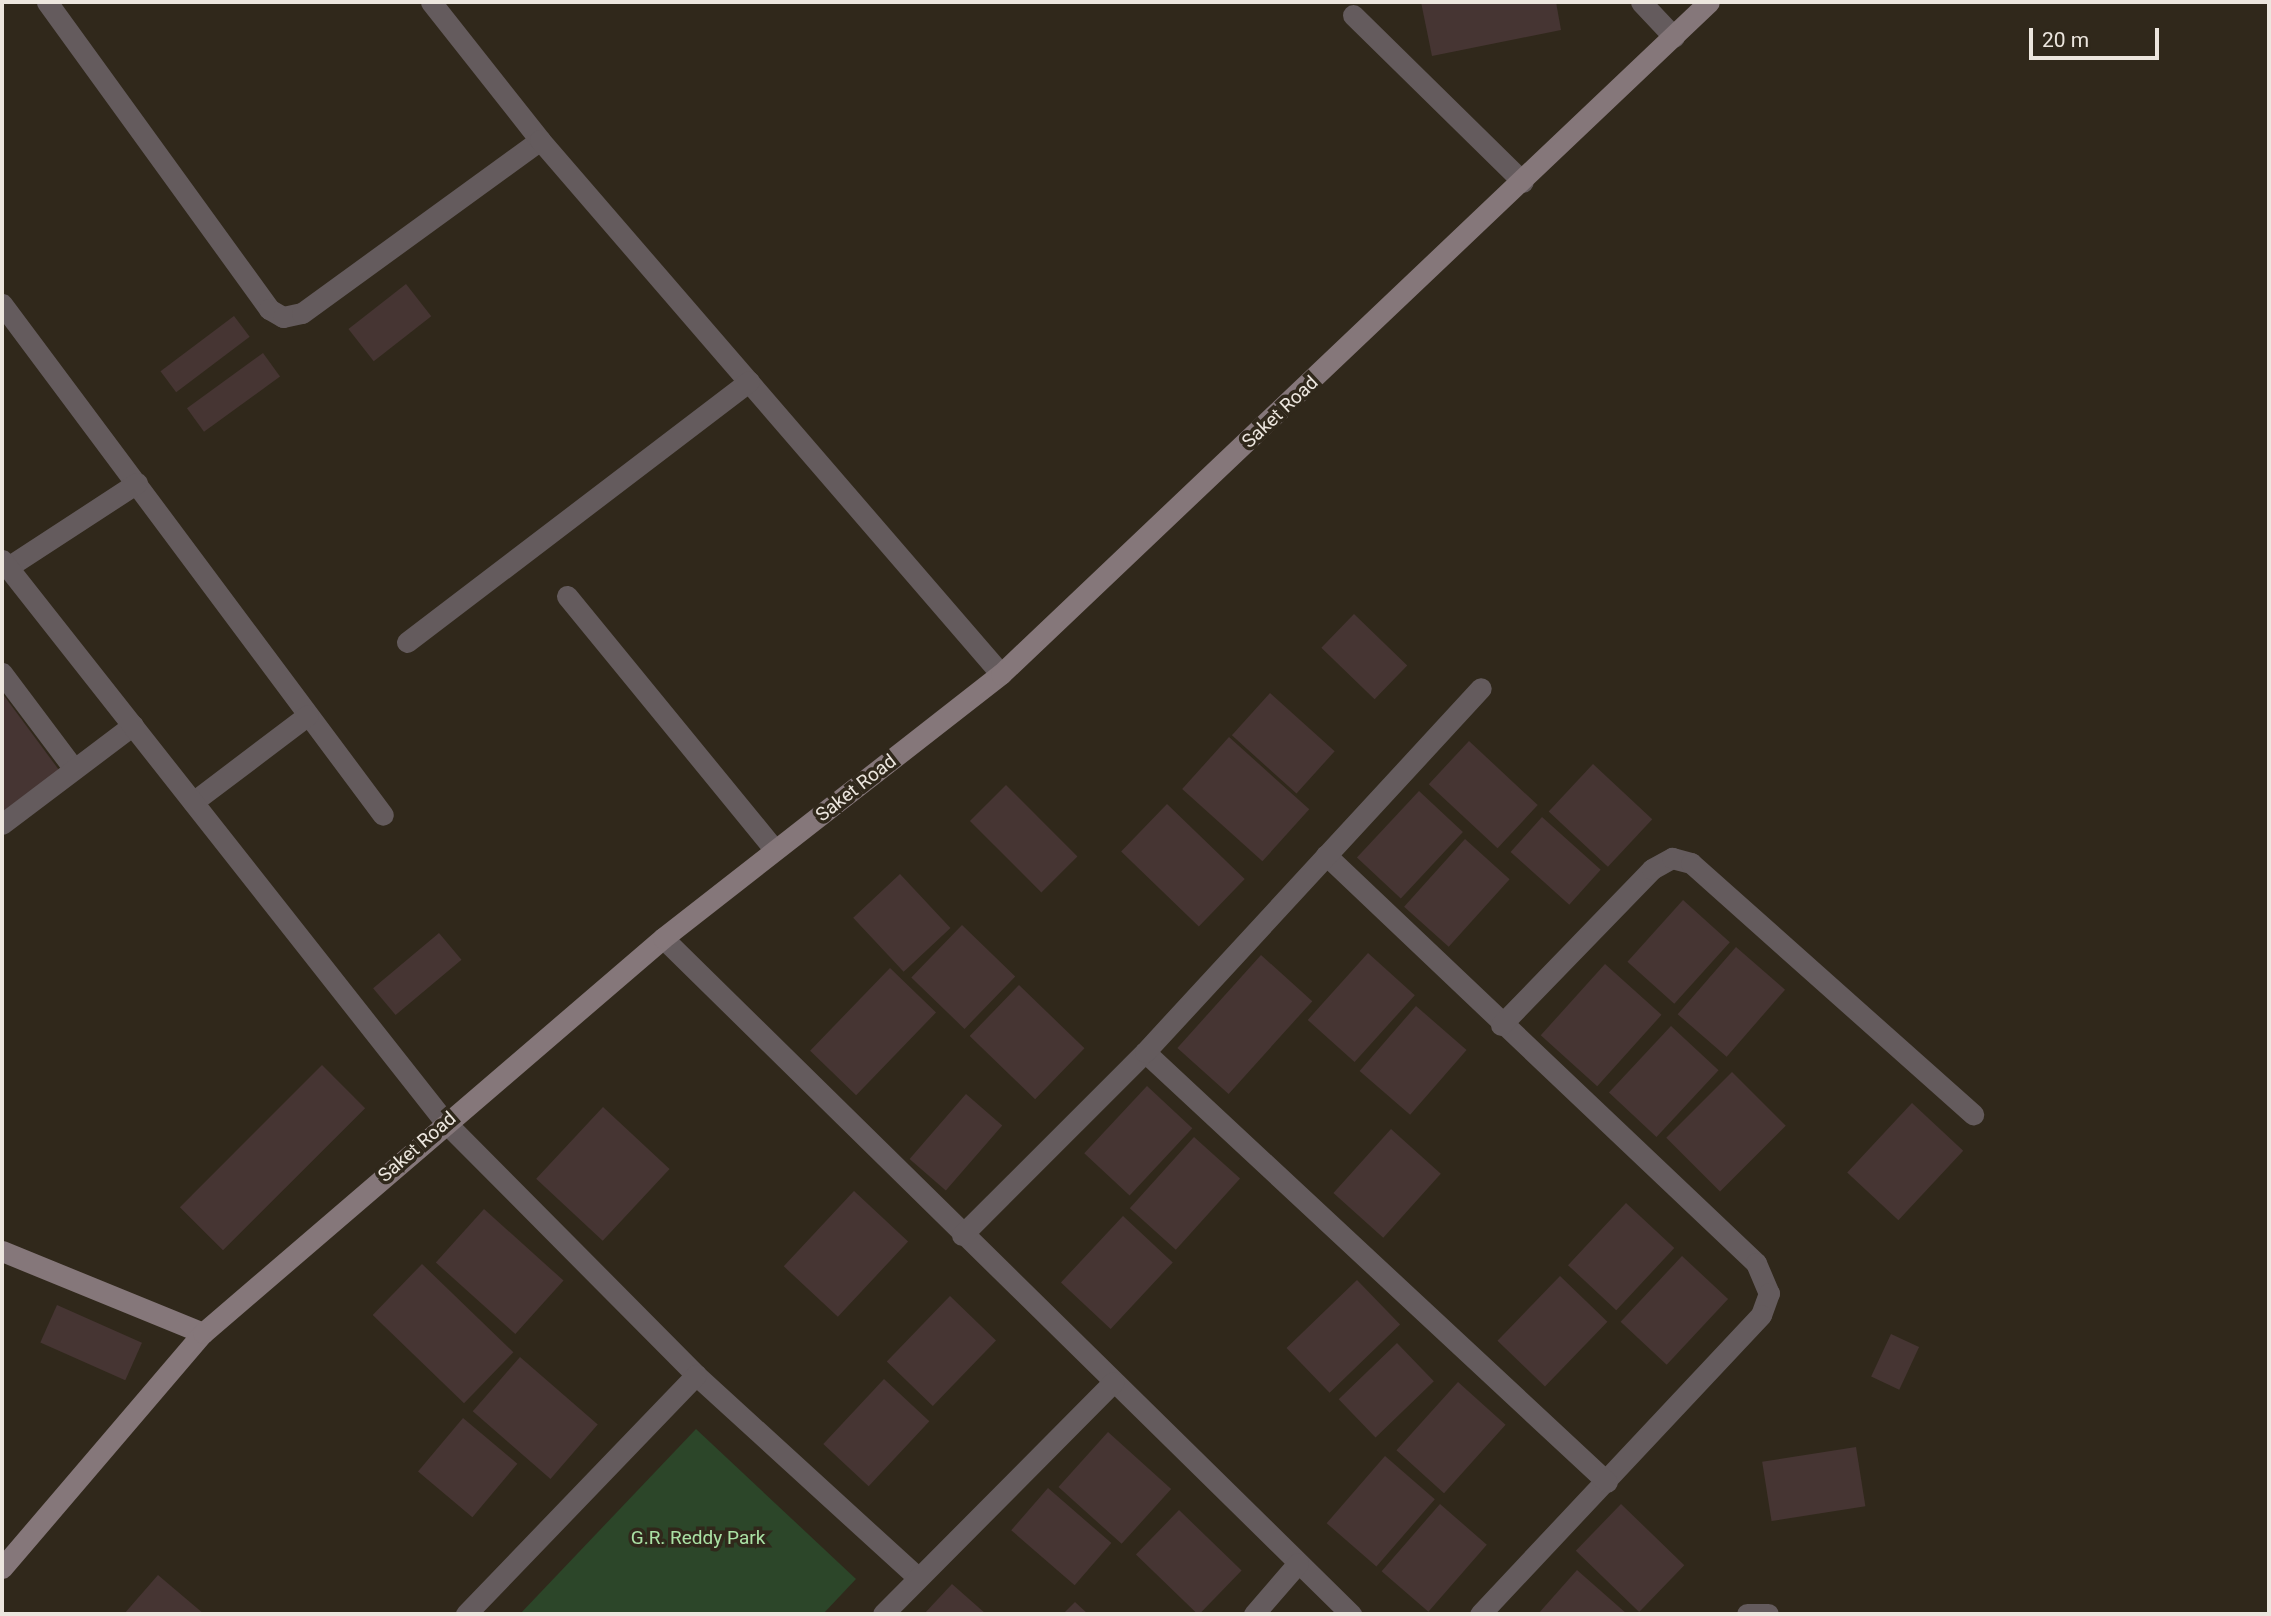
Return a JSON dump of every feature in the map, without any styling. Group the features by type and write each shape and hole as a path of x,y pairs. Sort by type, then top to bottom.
{"street":[{"path":"47,2 269,309 283,317 302,313 540,140"},
{"path":"431,2 540,140 1001,674"},
{"path":"1641,2 1674,37"},
{"name":"Saket Road","path":"2,1569 204,1333 445,1122 663,938 1001,674 1523,182 1709,2"},
{"path":"1353,15 1523,182"},
{"path":"2,304 383,815"},
{"path":"407,642 749,381"},
{"path":"137,483 5,563 445,1122 696,1375 918,1577"},
{"path":"567,596 775,850"},
{"path":"2,673 74,769"},
{"path":"962,1235 1145,1052 1481,688"},
{"path":"193,802 308,715"},
{"path":"2,824 133,725"},
{"path":"1326,855 1501,1025 1756,1263 1769,1293 1761,1315 1607,1482 1480,1614"},
{"path":"1501,1025 1652,869 1672,858 1691,863 1973,1114"},
{"path":"663,938 962,1235 1351,1614"},
{"path":"1145,1052 1607,1482"},
{"path":"2,1251 204,1333"},
{"path":"466,1614 696,1375"},
{"path":"883,1614 1113,1382"},
{"path":"1254,1614 1298,1563"},
{"path":"1747,1614 1768,1614"}],"green space":[{"name":"G.R. Reddy Park","path":"696,1429 856,1579 823,1614 520,1614"}],"building":[{"path":"1421,2 1556,2 1561,30 1432,56"},
{"path":"406,284 431,316 374,361 348,329"},
{"path":"234,316 250,337 176,392 161,371"},
{"path":"263,353 280,376 204,432 187,408"},
{"path":"1354,614 1407,665 1375,699 1321,648"},
{"path":"2,693 59,770 2,812"},
{"path":"1270,693 1335,751 1297,794 1232,735"},
{"path":"1229,737 1309,809 1262,861 1182,789"},
{"path":"1469,741 1538,805 1498,848 1429,784"},
{"path":"1593,764 1652,819 1608,867 1549,812"},
{"path":"1006,785 1077,856 1041,892 970,821"},
{"path":"1419,791 1463,832 1401,898 1357,858"},
{"path":"1167,804 1245,879 1199,926 1121,851"},
{"path":"1542,817 1601,870 1569,905 1511,852"},
{"path":"1465,839 1510,879 1449,947 1404,907"},
{"path":"900,874 950,928 904,972 853,918"},
{"path":"1683,900 1730,942 1674,1004 1627,962"},
{"path":"962,925 1015,976 965,1029 911,978"},
{"path":"439,933 461,960 396,1015 373,988"},
{"path":"1736,947 1785,990 1727,1057 1678,1014"},
{"path":"1368,953 1415,995 1355,1062 1308,1020"},
{"path":"1261,955 1312,1001 1229,1094 1177,1048"},
{"path":"1605,964 1661,1015 1597,1086 1541,1035"},
{"path":"890,968 936,1012 856,1095 810,1051"},
{"path":"1019,985 1084,1048 1035,1099 970,1036"},
{"path":"1416,1006 1467,1050 1410,1115 1360,1071"},
{"path":"1671,1026 1719,1070 1656,1137 1609,1093"},
{"path":"322,1065 365,1108 223,1250 180,1207"},
{"path":"1732,1072 1786,1126 1720,1192 1666,1138"},
{"path":"1147,1086 1192,1128 1130,1196 1084,1153"},
{"path":"966,1094 1002,1125 946,1190 910,1159"},
{"path":"1912,1103 1963,1151 1898,1220 1847,1172"},
{"path":"603,1107 670,1169 603,1241 536,1179"},
{"path":"1391,1129 1441,1174 1383,1238 1333,1193"},
{"path":"1194,1137 1240,1178 1176,1250 1130,1208"},
{"path":"854,1191 908,1241 838,1317 784,1266"},
{"path":"1626,1203 1674,1248 1616,1310 1568,1265"},
{"path":"484,1209 564,1281 515,1334 436,1263"},
{"path":"1123,1216 1173,1262 1111,1329 1061,1283"},
{"path":"1682,1256 1728,1299 1667,1365 1621,1322"},
{"path":"422,1264 513,1352 464,1403 373,1315"},
{"path":"1560,1276 1607,1322 1545,1387 1497,1341"},
{"path":"1357,1280 1400,1325 1330,1393 1287,1348"},
{"path":"950,1296 996,1340 933,1406 887,1361"},
{"path":"57,1305 142,1343 125,1380 40,1342"},
{"path":"1891,1334 1919,1347 1899,1390 1871,1377"},
{"path":"1397,1343 1434,1381 1376,1437 1339,1399"},
{"path":"520,1357 598,1425 550,1479 473,1411"},
{"path":"884,1379 929,1421 869,1486 823,1444"},
{"path":"1458,1382 1506,1425 1444,1493 1396,1450"},
{"path":"463,1418 517,1464 472,1517 418,1472"},
{"path":"1108,1432 1171,1489 1122,1544 1058,1487"},
{"path":"1856,1447 1865,1506 1772,1521 1762,1462"},
{"path":"1385,1456 1435,1499 1376,1566 1327,1523"},
{"path":"1048,1488 1111,1543 1075,1585 1011,1530"},
{"path":"1440,1504 1487,1545 1428,1612 1382,1571"},
{"path":"1621,1504 1684,1565 1639,1612 1576,1551"},
{"path":"1179,1510 1242,1570 1197,1614 1136,1555"},
{"path":"1577,1570 1627,1614 1538,1614"},
{"path":"158,1575 204,1614 124,1614"},
{"path":"952,1584 986,1614 924,1614"},
{"path":"1075,1602 1088,1614 1063,1614"}]}
